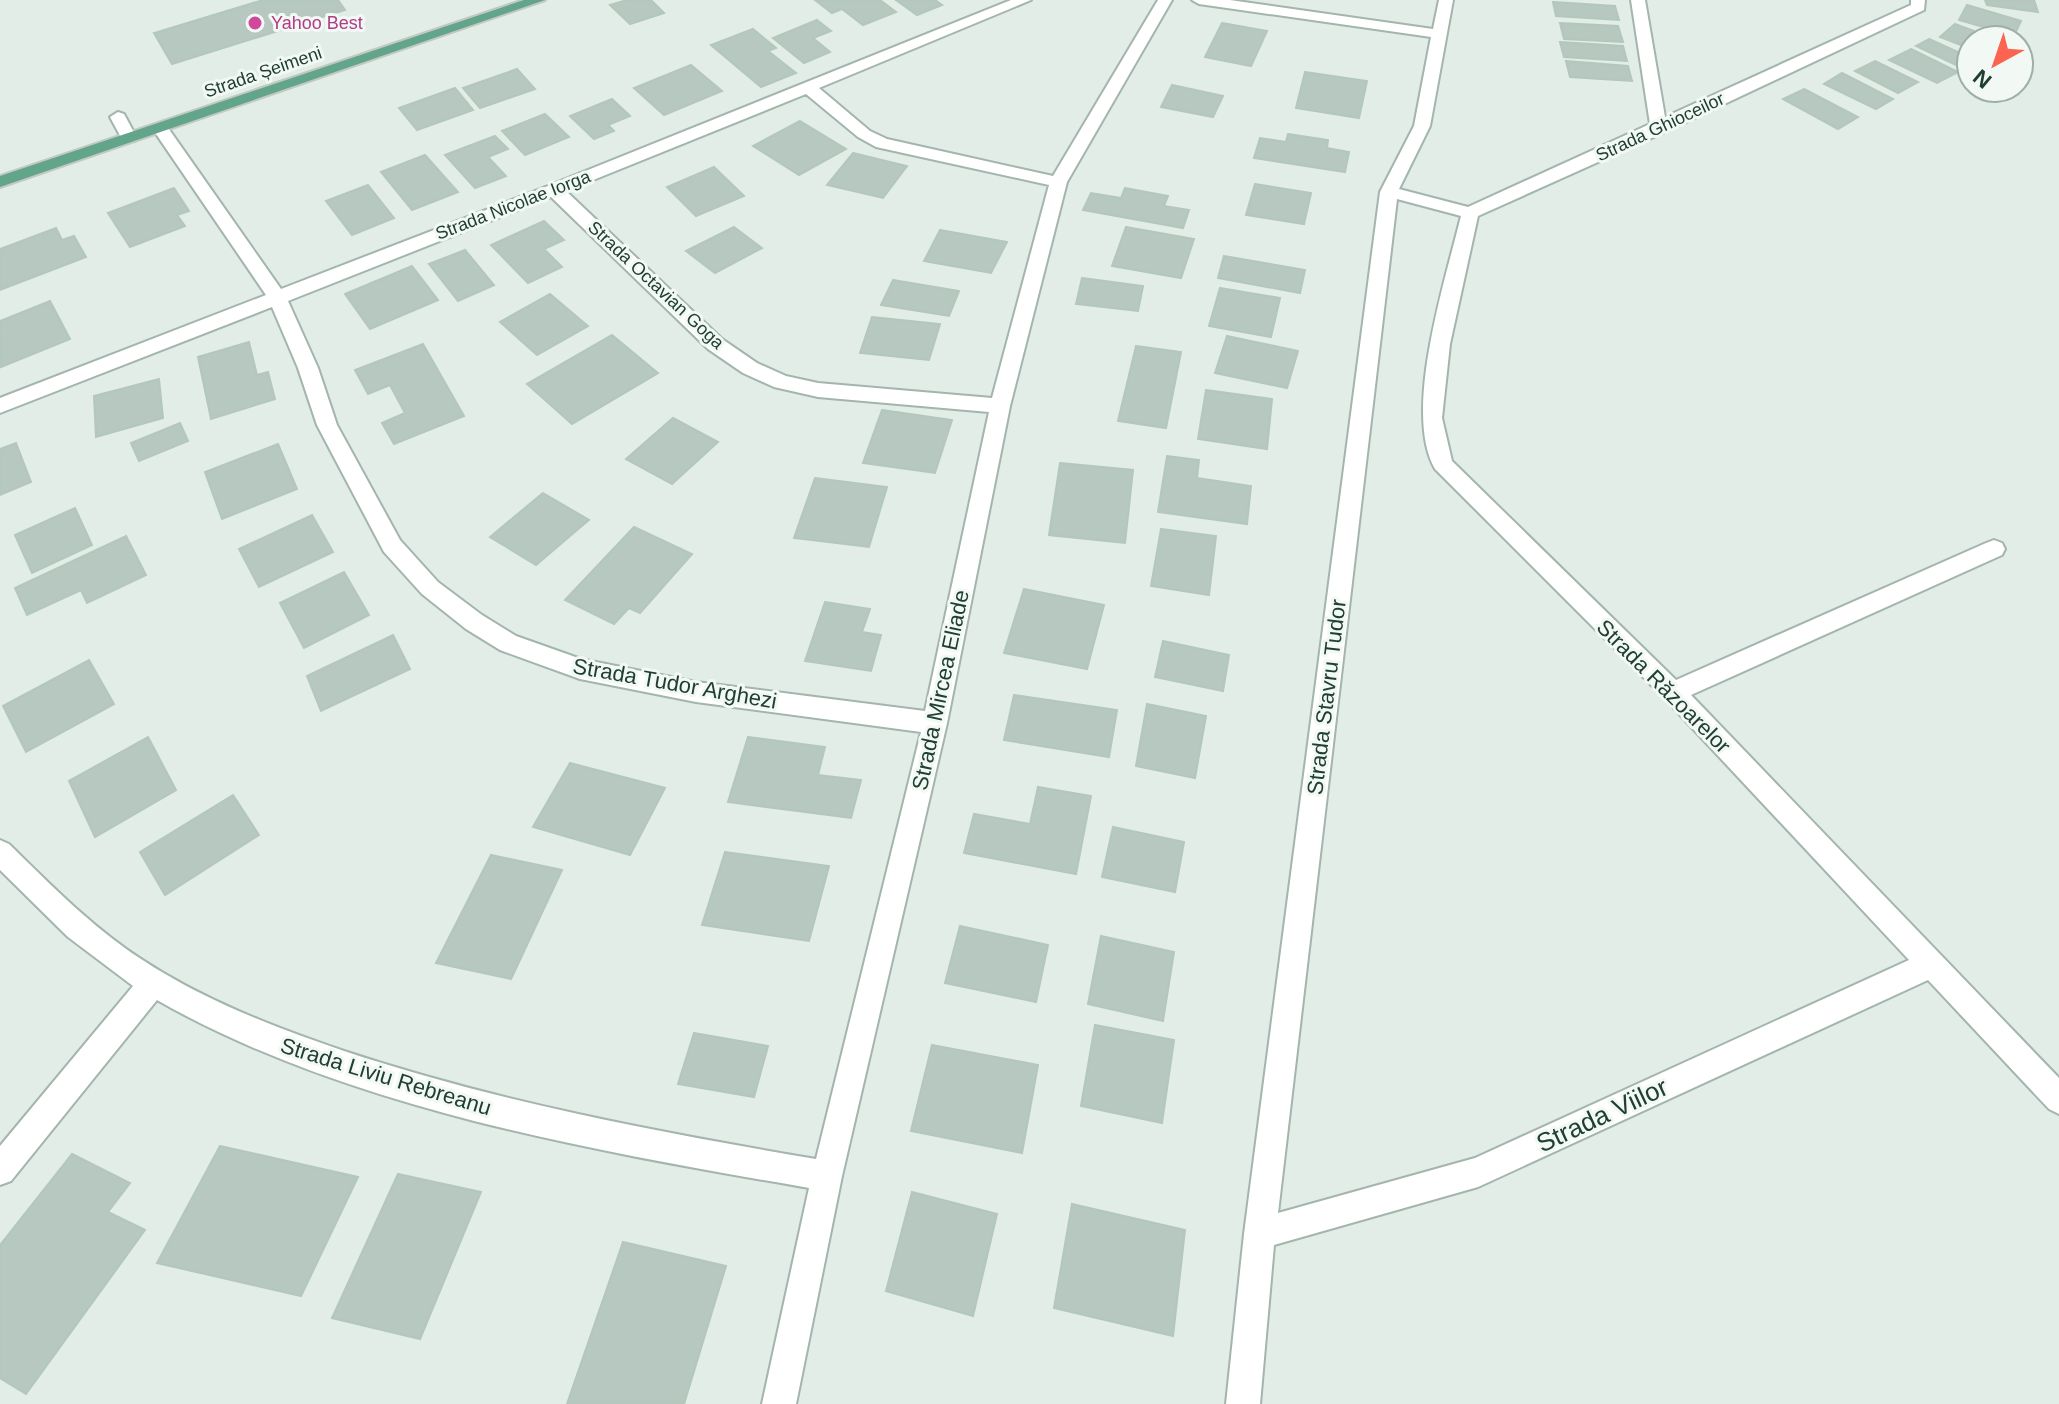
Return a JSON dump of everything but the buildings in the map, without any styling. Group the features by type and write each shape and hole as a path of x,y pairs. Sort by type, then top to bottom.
{"main road":[{"name":"Strada Șeimeni","path":"0,182 538,0"}],"street":[{"name":"Strada Nicolae Iorga","path":"0,406 554,190 1024,0"},
{"name":"Strada Mircea Eliade","path":"779,1404 827,1176 935,723 1000,406 1058,182 1165,0"},
{"path":"1199,0 1439,34"},
{"name":"Strada Stavru Tudor","path":"1243,1404 1260,1234 1389,192 1422,126 1446,0"},
{"path":"1638,0 1659,129"},
{"name":"Strada Ghioceilor","path":"1470,213 1659,129 1919,7 1918,0"},
{"path":"808,87 864,134 882,143 1058,182"},
{"path":"118,117 129,138"},
{"name":"Strada Tudor Arghezi","path":"160,128 277,297 308,368 327,425 392,546 430,588 474,622 508,643 580,669 696,692 935,723"},
{"name":"Strada Octavian Goga","path":"554,190 715,344 750,368 781,382 818,390 1000,406"},
{"path":"1389,192 1470,213"},
{"name":"Strada Răzoarelor","path":"1470,213 1439,359 1432,418 1442,464 1673,692 2059,1099"},
{"path":"1673,692 1994,549"},
{"name":"Strada Liviu Rebreanu","path":"0,852 43,896 106,951 154,982 247,1031 471,1106 703,1155 827,1176"},
{"name":"Strada Viilor","path":"1260,1234 1478,1172 1932,964"},
{"path":"0,1170 154,982"}],"place":[{"name":"Yahoo Best","path":"255,23"}]}
